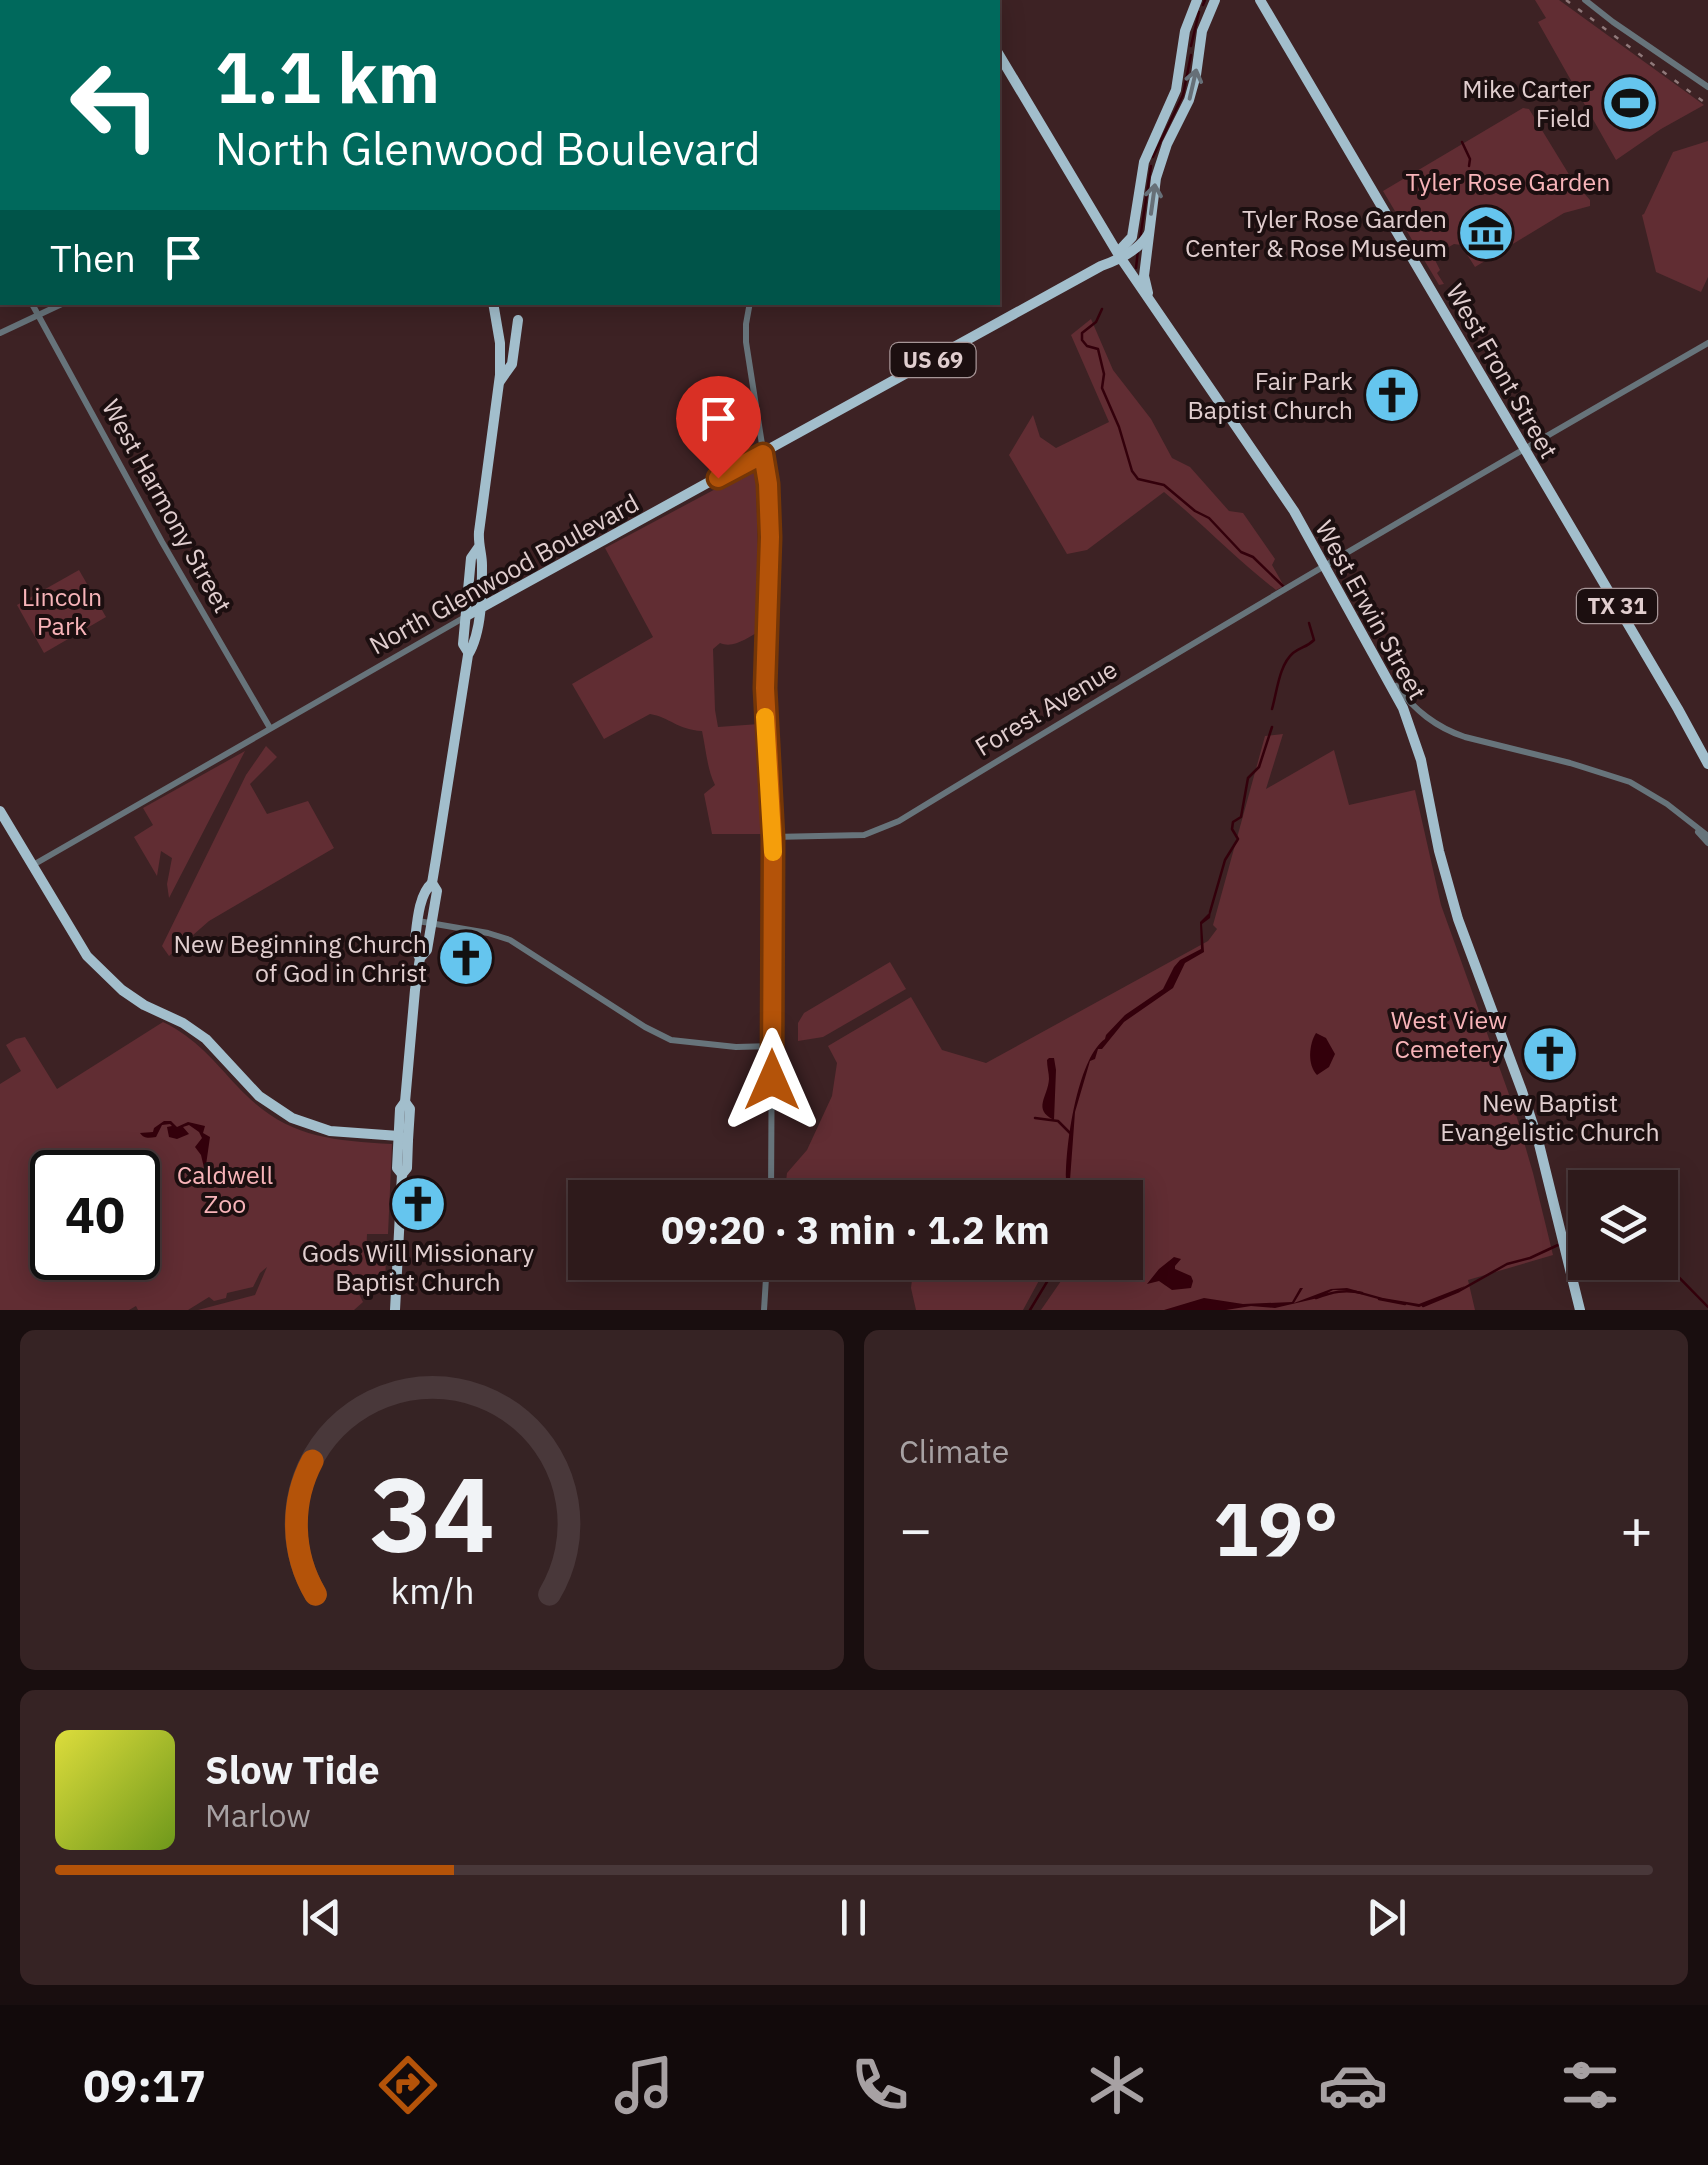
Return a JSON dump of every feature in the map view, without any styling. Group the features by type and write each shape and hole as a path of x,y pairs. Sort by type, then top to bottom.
{"main road":[{"path":"1108,237 1118,244 1129,243 1132,238 1144,159 1176,90 1186,31 1197,0"},
{"path":"1152,303 1144,276 1159,164 1189,100 1204,24 1215,0"},
{"name":"West Front Street","path":"1260,0 1708,764"},
{"name":"West Erwin Street","path":"1000,57 1119,255 1291,506 1410,723 1450,891 1532,1121 1580,1310"},
{"path":"1144,159 1159,164"},
{"name":"US 69","path":"1119,255 1141,244 1149,234"},
{"name":"US 69","path":"1119,255 1129,243"},
{"name":"North Glenwood Boulevard","path":"466,616 1119,255"},
{"path":"468,652 463,644 471,558 478,548 500,382 500,343 490,305"},
{"path":"500,382 512,364 518,320"},
{"path":"420,958 414,948 418,921 426,889 432,883 468,652 475,645 482,559 478,548"},
{"path":"0,811 80,944 100,971 134,999 206,1038 248,1086 269,1104 301,1122 330,1131 404,1138"},
{"path":"396,1310 402,1174 407,1168 404,1138 410,1109 405,1102 412,1008 437,891 432,883"}],"street":[{"path":"1585,0 1708,87"},
{"name":"West Harmony Street","path":"33,305 162,542 270,728"},
{"path":"0,333 60,305"},
{"path":"750,305 745,333 769,504 765,704 773,838 771,1180"},
{"name":"Forest Avenue","path":"773,838 864,835 898,821 1373,536 1708,343"},
{"name":"North Glenwood Boulevard","path":"32,865 466,616"},
{"path":"1387,675 1430,721 1461,736 1615,776 1656,796 1708,840"},
{"path":"1410,723 1430,721"},
{"path":"418,921 510,940 671,1040 772,1046"},
{"path":"764,1310 766,1280"}],"green space":[{"path":"1535,0 1559,0 1704,105 1616,160 1538,22 1546,18"},
{"name":"Tyler Rose Garden","path":"1523,108 1529,109 1573,181 1590,200 1590,206 1564,213 1475,267 1461,245 1454,244 1433,256 1444,284 1439,285 1383,191"},
{"path":"1708,141 1708,277 1701,292 1656,272 1642,215 1673,152"},
{"path":"1091,319 1113,370 1151,419 1172,458 1190,467 1229,511 1243,513 1275,559 1272,565 1284,586 1276,590 1164,492 1087,550 1067,554 1009,455 1033,415 1040,437 1056,448 1109,422 1071,335"},
{"path":"751,470 756,476 760,631 736,643 720,643 713,649 715,710 718,727 759,724 763,834 712,834 704,794 715,785 702,731 650,714 604,739 572,684 653,637 605,548"},
{"name":"Lincoln Park","path":"79,570 106,617 44,653 17,605"},
{"name":"West View Cemetery","path":"1283,734 1266,789 1334,750 1349,805 1415,790 1441,905 1515,1111 1553,1255 1468,1280 1475,1310 1041,1310 1062,1280 1143,1280 1143,1180 786,1180 787,1173 807,1150 832,1096 837,1063 828,1046 911,997 942,1050 986,1063 1208,941 1217,929 1213,925 1265,736"},
{"path":"266,746 277,757 250,784 267,814 308,801 334,848 209,921 169,956 162,946 246,775"},
{"path":"245,751 169,898 167,884 172,858 161,851 157,876 134,837 153,825 143,808"},
{"path":"890,962 906,989 823,1037 798,1041 798,1023 804,1013"},
{"name":"Caldwell Zoo","path":"163,1022 195,1043 255,1104 290,1126 327,1137 392,1144 388,1234 367,1234 366,1256 386,1257 385,1286 373,1286 372,1292 358,1292 363,1302 354,1310 198,1310 255,1295 267,1267 253,1287 227,1293 226,1298 214,1301 209,1297 188,1310 138,1310 136,1306 129,1310 0,1310 0,1084 21,1071 6,1045 25,1037 57,1089"},
{"path":"912,1280 1039,1280 1023,1310 916,1310"}],"shaded area":[{"path":"1211,911 1210,918 1202,924 1204,952 1185,963 1173,988 1124,1022 1090,1061 1075,1112 1070,1180 1066,1180 1073,1112 1086,1067 1106,1035 1125,1015 1163,989 1180,960 1201,949 1200,922"},
{"path":"1316,1033 1326,1038 1335,1054 1329,1067 1317,1075 1310,1054"},
{"path":"1049,1058 1054,1058 1056,1070 1054,1120 1042,1107"},
{"path":"164,1121 177,1127 188,1122 205,1126 203,1133 210,1137 205,1172 195,1147 202,1138 189,1125 183,1127 189,1134 177,1139 169,1137 170,1124 162,1125 156,1137 140,1133 153,1132"},
{"path":"1174,1257 1181,1259 1175,1269 1191,1276 1191,1288 1172,1290 1159,1281 1147,1284 1159,1269"},
{"path":"1465,1286 1419,1307 1333,1290 1318,1298 1275,1308 1164,1310 1204,1298 1243,1304 1292,1302 1300,1288 1294,1303 1331,1289 1347,1288 1419,1304"}],"waterway":[{"path":"1203,5 1205,0"},
{"path":"1191,46 1199,12"},
{"path":"1153,157 1183,95 1191,55"},
{"path":"1462,142 1469,166"},
{"path":"1140,239 1151,166"},
{"path":"1136,268 1138,250"},
{"path":"1102,309 1096,322 1082,333 1082,340 1098,349 1104,374 1102,388 1132,471 1138,479 1164,485 1209,518 1241,552 1253,557 1283,586"},
{"path":"1272,709 1288,658 1314,640 1309,623"},
{"path":"1210,912 1225,860 1238,839 1233,822 1241,817 1248,778 1259,767 1272,727"},
{"path":"1035,1118 1058,1121 1070,1133"},
{"path":"1423,1306 1507,1264 1558,1245"},
{"path":"1678,1276 1708,1307"},
{"path":"1030,1310 1048,1280"},
{"path":"1316,1298 1339,1292 1362,1293"},
{"path":"1379,1299 1405,1304"}],"railway":[{"path":"1566,0 1708,105"}],"slow traffic":[{"path":"765,717 773,852"}],"place":[{"name":"Mike Carter Field","path":"1630,103"},
{"name":"Tyler Rose Garden Center & Rose Museum","path":"1486,233"},
{"name":"Fair Park Baptist Church","path":"1392,395"},
{"name":"New Beginning Church of God in Christ","path":"466,958"},
{"name":"New Baptist Evangelistic Church","path":"1550,1054"},
{"name":"Gods Will Missionary Baptist Church","path":"418,1204"}],"route":[{"path":"718,478 763,454 770,537 765,720 773,838 772,1080"}]}
